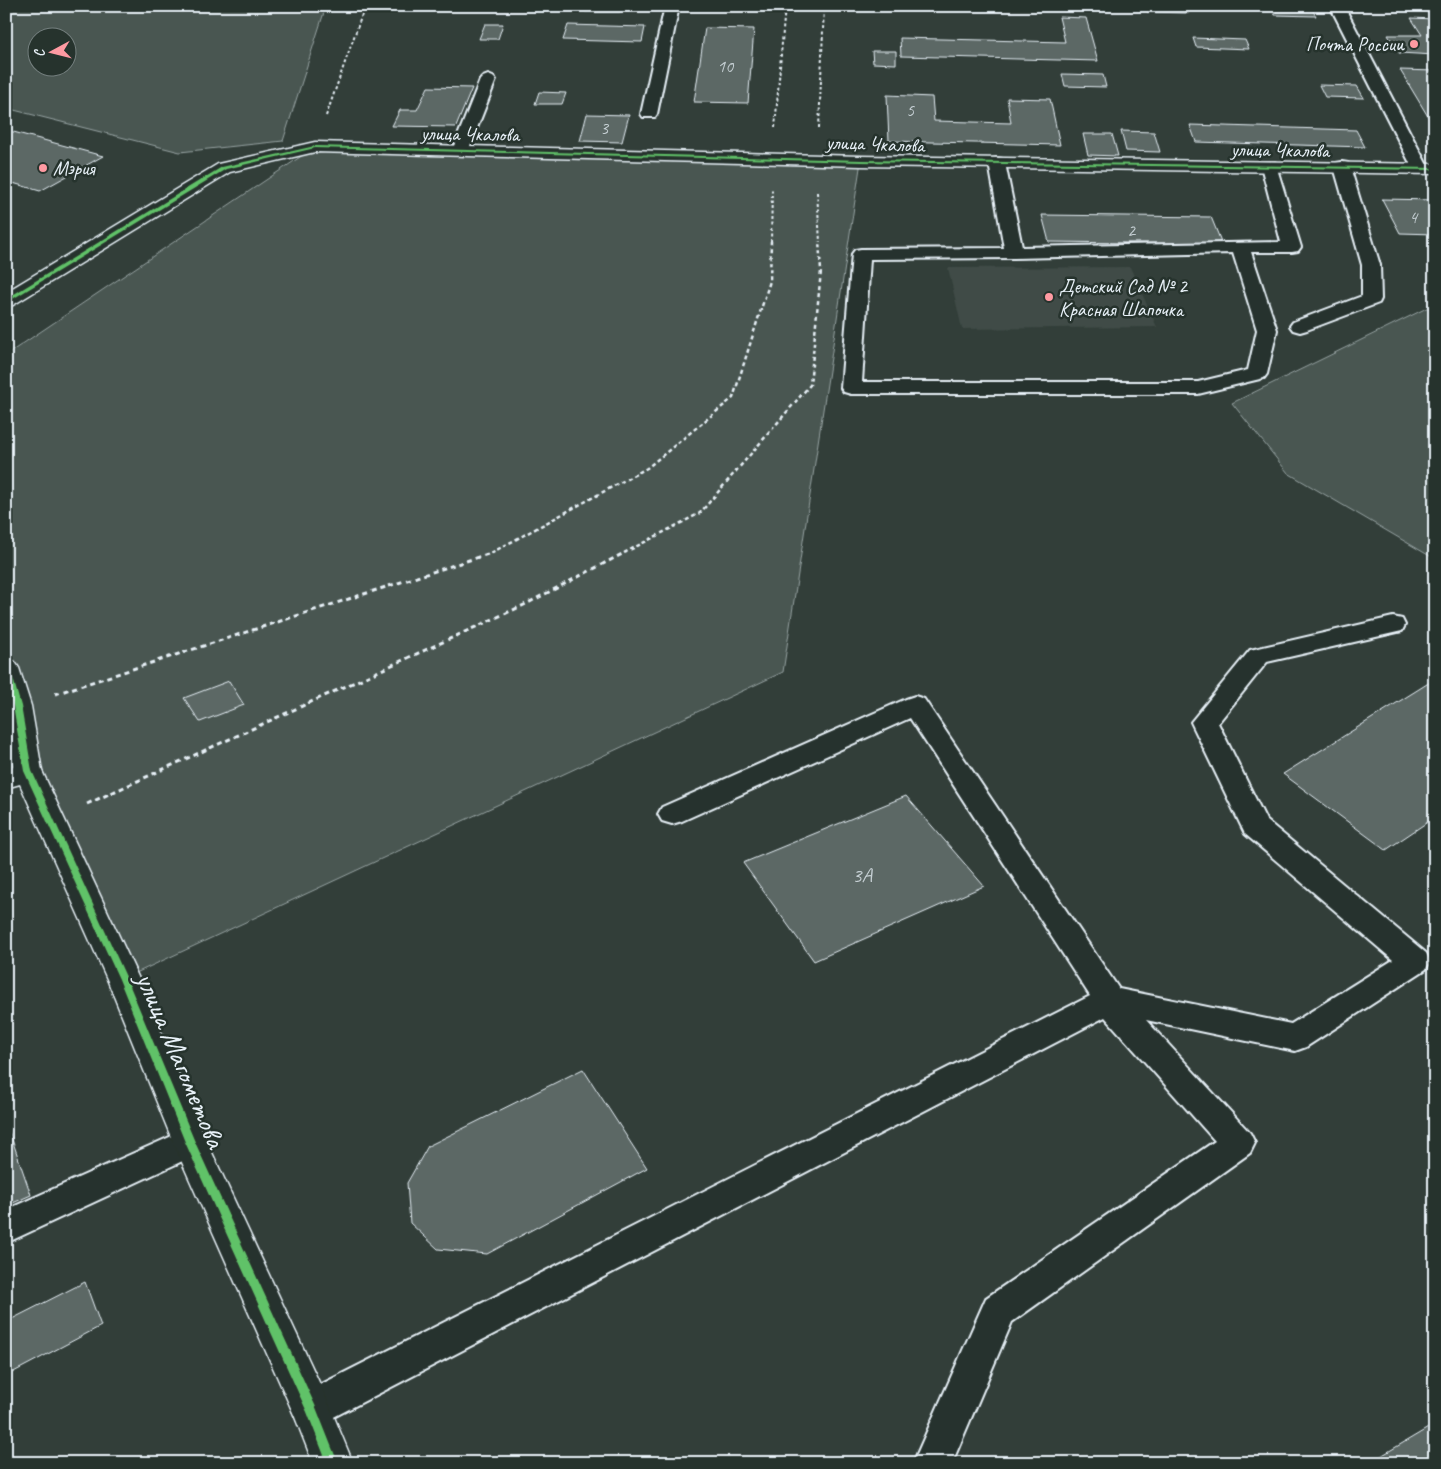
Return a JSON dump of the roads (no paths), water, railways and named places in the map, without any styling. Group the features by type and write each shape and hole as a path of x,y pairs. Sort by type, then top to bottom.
{"street":[{"name":"улица Чкалова","path":"6,301 224,168 315,147 997,163 1428,169"},
{"name":"улица Магометова","path":"6,668 17,706 17,774 51,820 123,979 190,1142 311,1409 333,1463"}],"lane":[{"path":"649,114 671,8 678,6"},
{"path":"1337,6 1428,169"},
{"path":"460,150 488,80"},
{"path":"997,163 1014,253"},
{"path":"1240,246 1267,330 1257,374 1198,388 851,388 861,254 1014,253 1240,246 1292,247 1269,166"},
{"path":"1300,326 1372,299 1371,264 1342,167"},
{"path":"311,1409 1109,1000 1295,1038 1415,961 1255,827 1204,722 1259,656 1393,625"},
{"path":"672,814 915,705 1109,1000 1238,1143 999,1310 932,1463"},
{"path":"6,1227 190,1142"}],"place":[{"name":"Почта России","path":"1414,44"},
{"name":"Мэрия","path":"43,168"},
{"name":"Детский Сад № 2 Красная Шапочка","path":"1049,297"}]}
